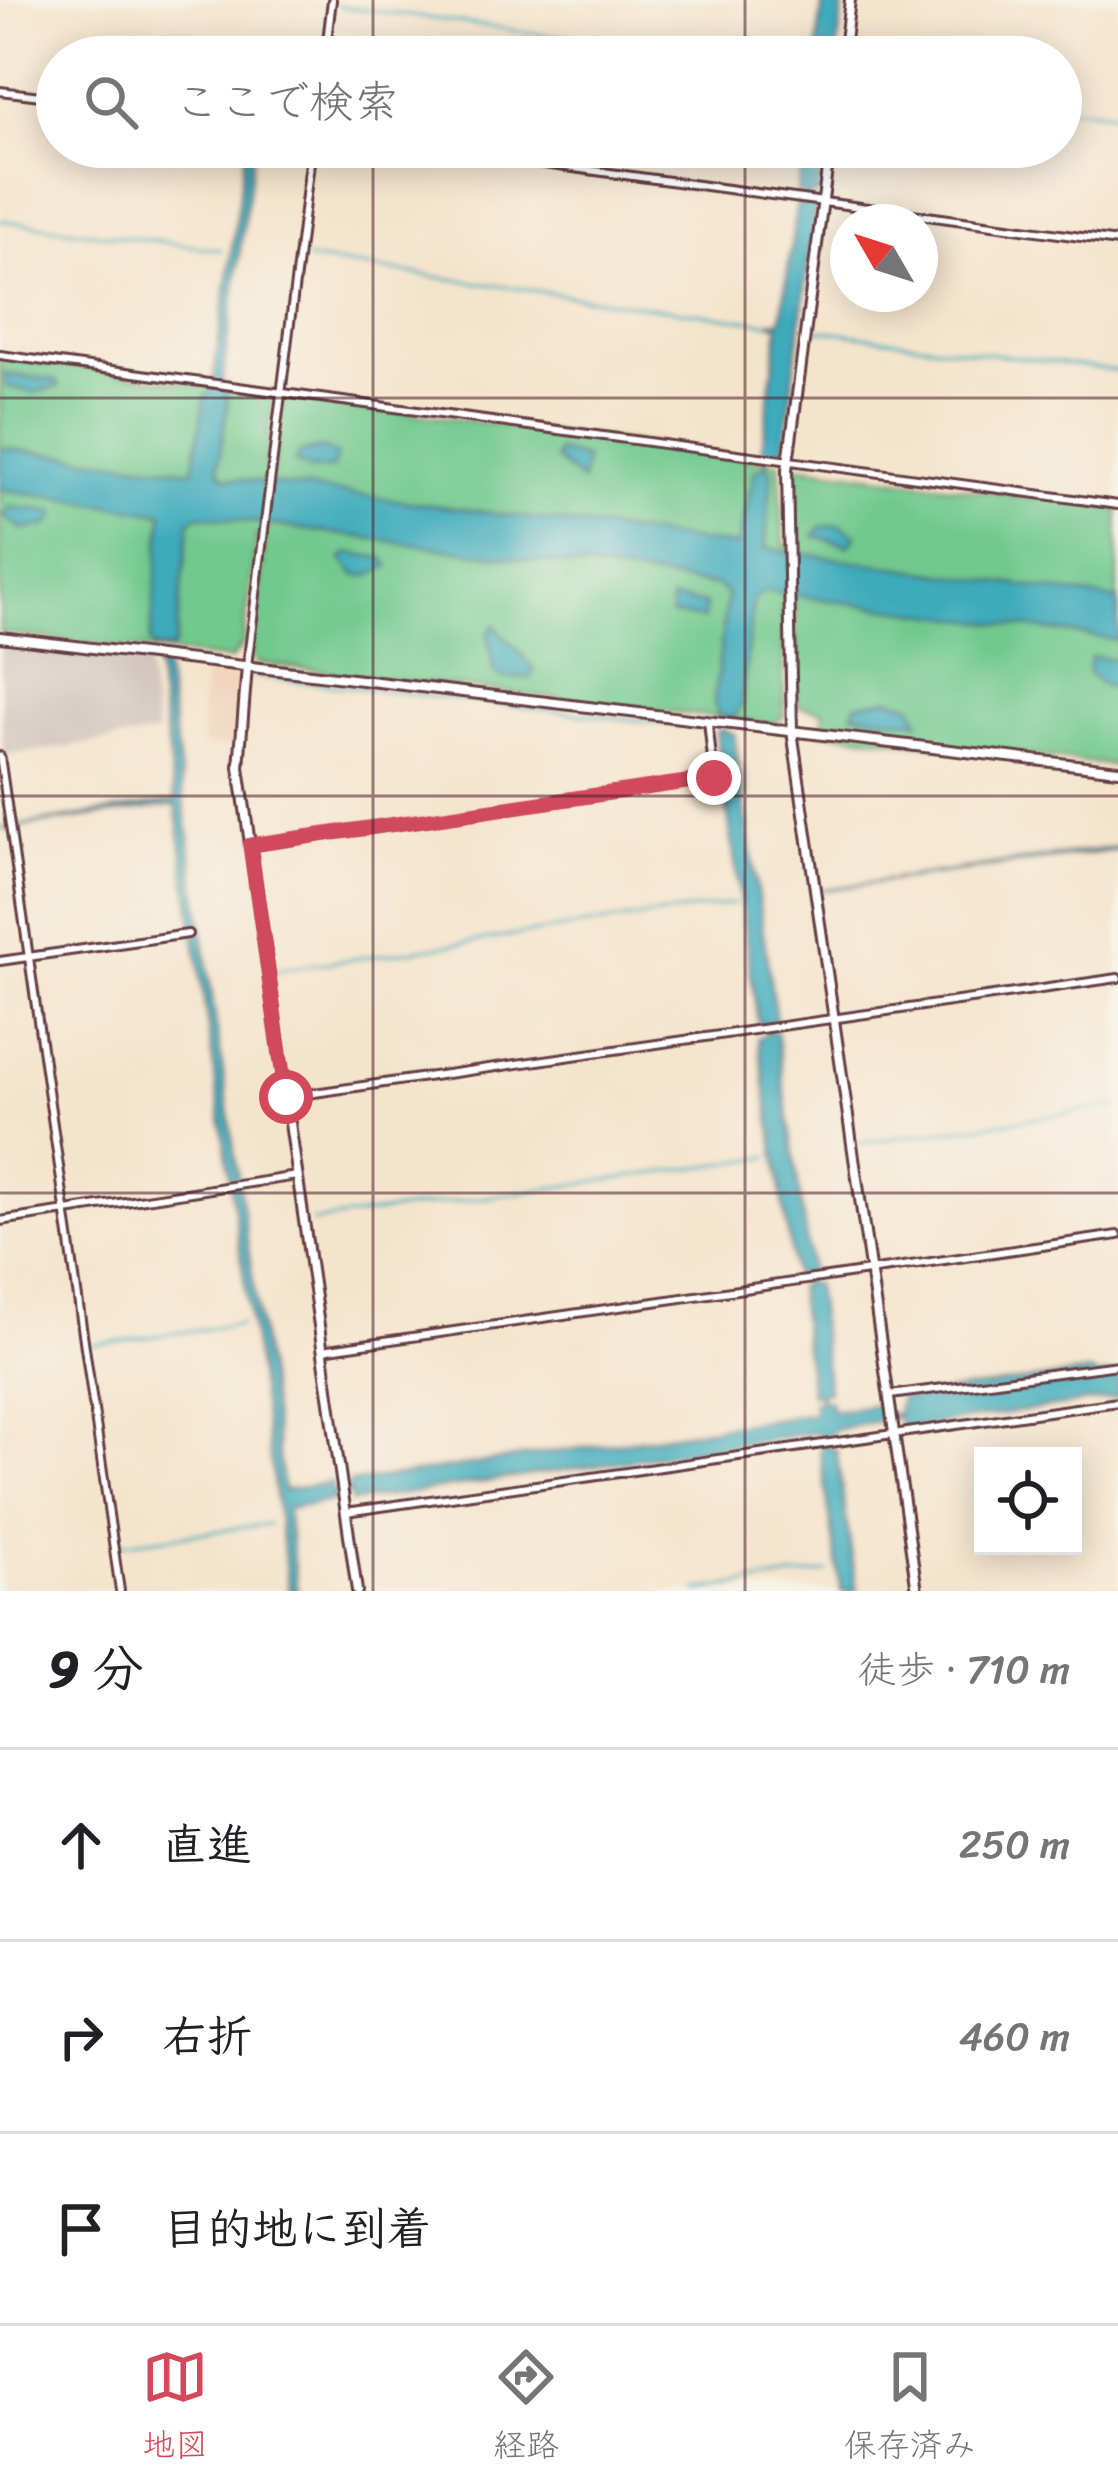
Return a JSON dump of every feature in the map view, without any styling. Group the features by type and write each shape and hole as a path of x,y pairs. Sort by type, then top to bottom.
{"street":[{"path":"328,36 332,0"},
{"path":"846,36 850,0"},
{"path":"0,91 36,95"},
{"path":"309,168 238,746 357,1591"},
{"path":"576,168 1118,242"},
{"path":"827,168 788,460 792,731 917,1591"},
{"path":"0,355 1118,506"},
{"path":"0,637 1118,770"},
{"path":"250,845 714,778 708,721"},
{"path":"0,756 120,1591"},
{"path":"0,961 188,934"},
{"path":"286,1097 1118,977"},
{"path":"0,1220 297,1176"},
{"path":"322,1350 1118,1235"},
{"path":"889,1394 1118,1366"},
{"path":"346,1513 1118,1402"}],"shaded area":[{"path":"0,642 147,659 157,734 3,756"},
{"path":"206,665 241,671 232,746 203,745 200,712"}],"green space":[{"path":"0,357 268,394 273,401 265,469 273,471 282,402 290,396 779,463 784,545 791,547 795,465 1118,509 1118,766 822,731 824,711 797,706 795,605 783,604 784,716 773,724 256,663 252,655 266,538 257,535 243,644 231,660 0,633"}],"water":[{"path":"823,0 844,0 839,36 819,36"},
{"path":"243,168 251,168 222,380 228,400 218,469 224,477 737,546 755,470 765,467 767,453 762,449 779,326 769,322 781,321 797,203 804,204 806,195 797,193 801,168 821,168 818,195 810,195 809,204 816,206 784,449 769,453 767,467 772,472 765,548 1118,600 1118,640 764,591 753,601 741,706 734,718 718,715 714,702 727,595 718,586 200,515 190,521 175,643 171,650 154,648 150,642 163,513 0,489 0,448 193,470 205,396 212,391"},
{"path":"5,374 55,380 60,386 33,393 6,386"},
{"path":"322,448 337,455 332,469 311,470 295,462 299,453"},
{"path":"558,451 585,458 582,482 555,459"},
{"path":"9,507 53,511 56,516 47,526 22,529 4,517"},
{"path":"840,525 856,535 849,545 814,536 821,527"},
{"path":"348,553 384,558 389,566 370,576 355,575 342,559"},
{"path":"671,599 705,604 704,619 671,615"},
{"path":"495,625 534,669 530,678 501,678 493,670 488,634"},
{"path":"1090,658 1118,660 1118,688 1104,686 1088,673"},
{"path":"146,661 164,663 283,1490 331,1483 333,1493 349,1491 349,1483 814,1413 813,1401 819,1400 818,1393 811,1394 797,1287 802,1286 801,1275 794,1275 758,1038 766,1033 765,1023 758,1023 716,732 722,729 734,734 776,1020 769,1022 770,1032 776,1031 811,1273 805,1274 807,1284 815,1284 828,1391 820,1392 821,1400 830,1401 832,1411 879,1404 883,1415 897,1413 900,1398 1091,1372 1096,1376 1118,1374 1118,1398 906,1428 901,1428 898,1417 834,1430 827,1437 829,1448 836,1449 857,1591 841,1591 820,1451 824,1438 817,1432 351,1502 350,1494 334,1496 333,1501 286,1509 297,1591 289,1591 176,805 0,829 175,801 156,663"},
{"path":"889,698 913,705 920,722 853,713 856,704"},
{"path":"1118,847 1118,850 821,890"}],"waterway":[{"path":"339,6 555,36"},
{"path":"1082,109 1118,114"},
{"path":"0,220 221,250"},
{"path":"306,259 768,323"},
{"path":"814,329 1118,371"},
{"path":"254,676 705,728"},
{"path":"277,970 733,904"},
{"path":"859,1143 1118,1106"},
{"path":"312,1222 769,1157"},
{"path":"91,1345 240,1324"},
{"path":"118,1544 269,1524"},
{"path":"696,1591 828,1572"}],"route":[{"path":"286,1097 250,845 714,778"}]}
